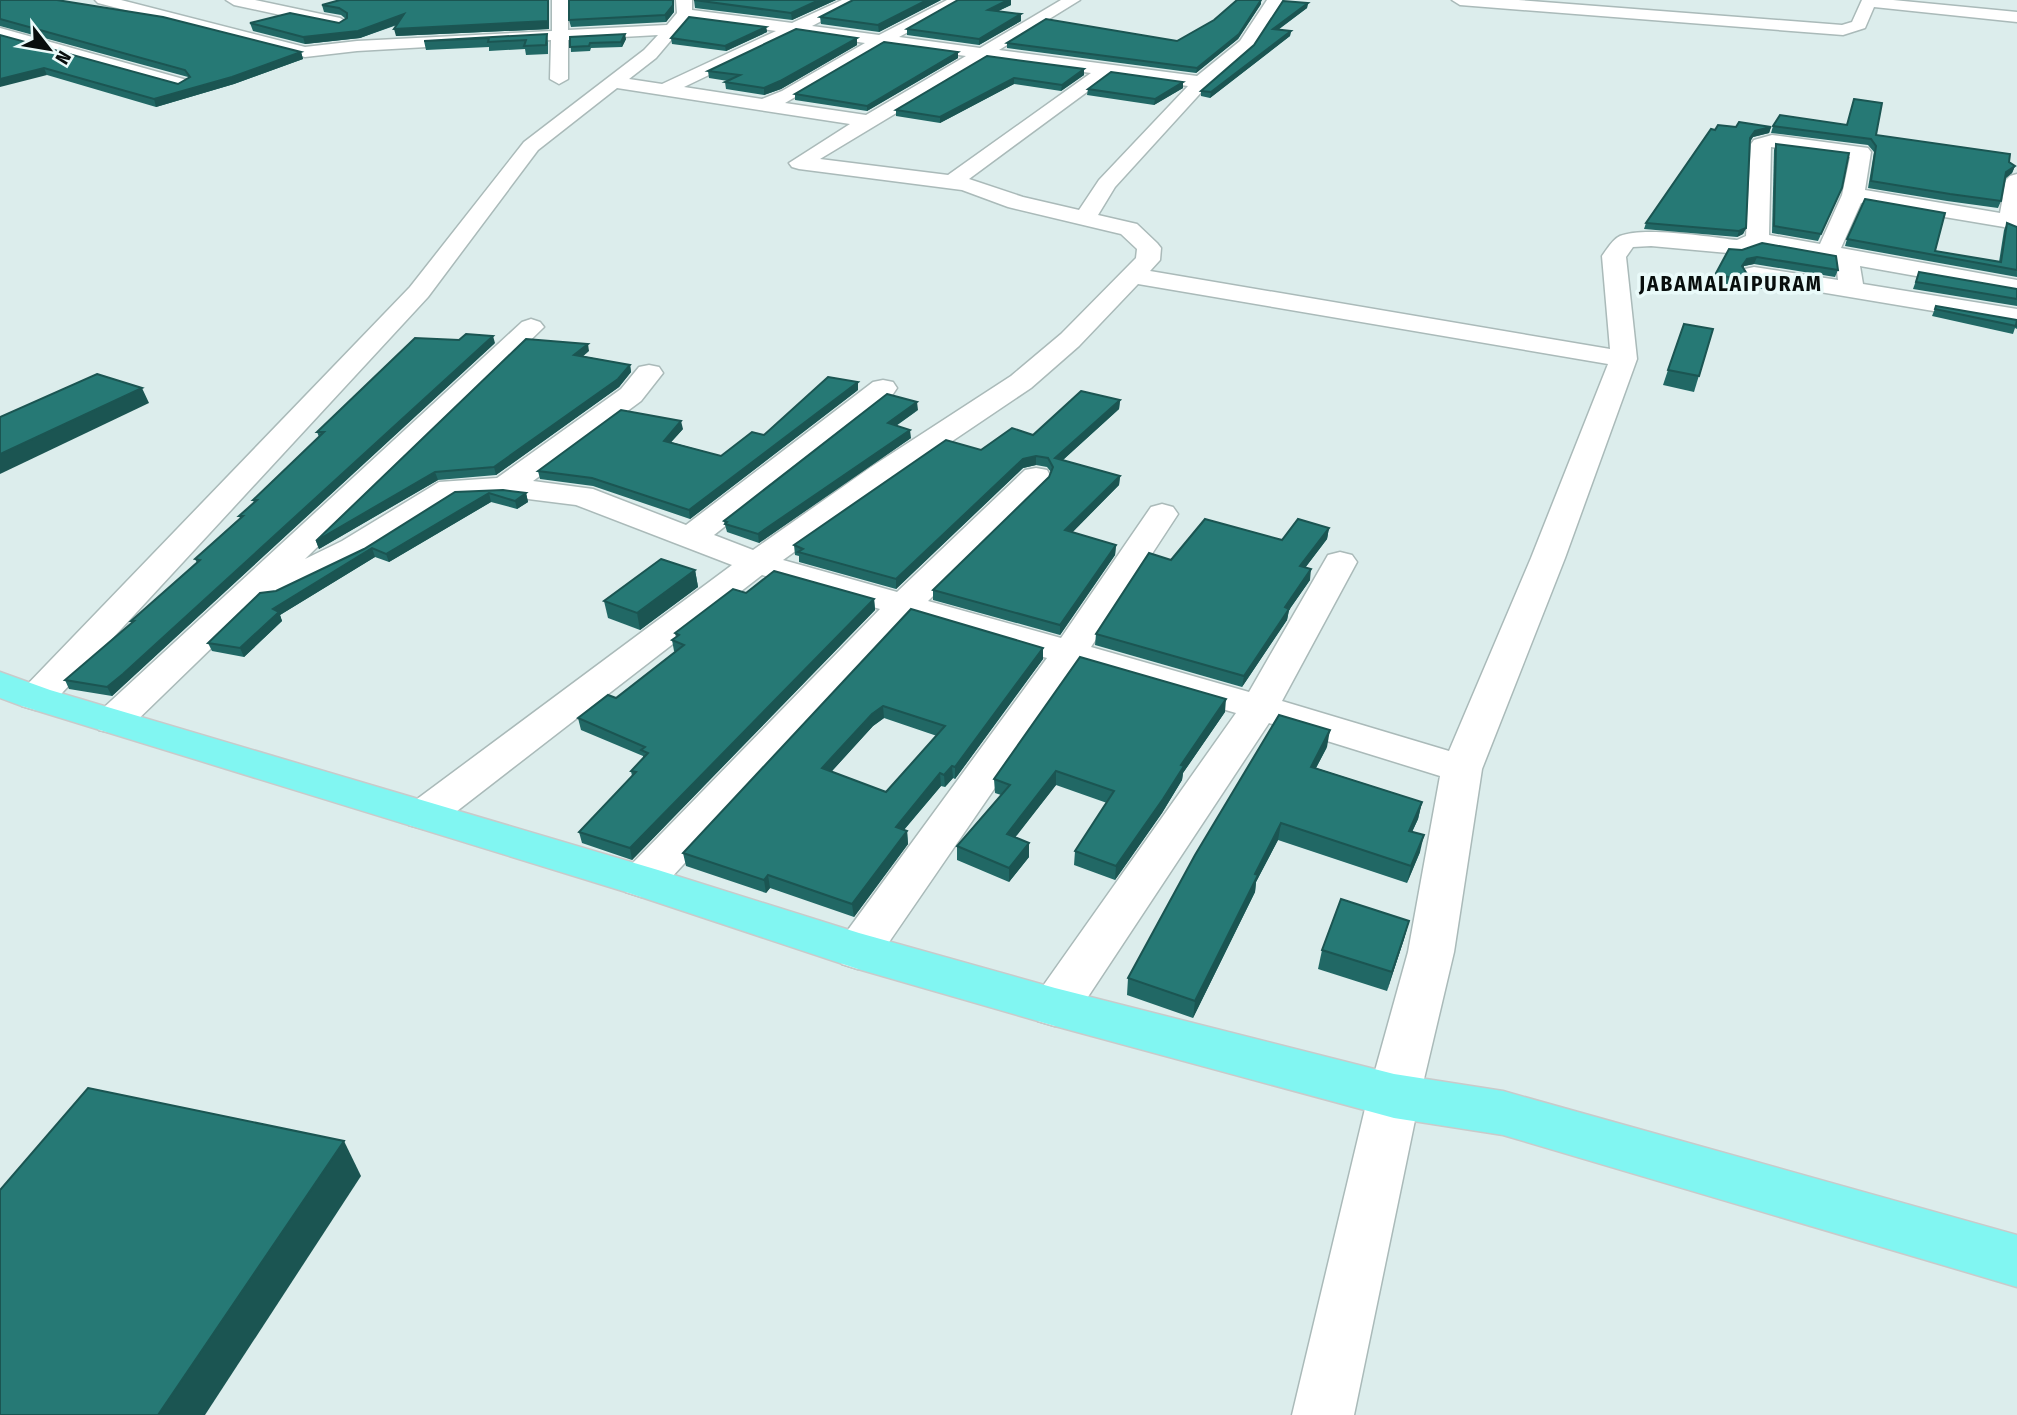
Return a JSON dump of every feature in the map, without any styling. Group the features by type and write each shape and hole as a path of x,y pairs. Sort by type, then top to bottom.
{"main road":[{"path":"18,691 642,881 858,951 1055,1007 1394,1096 1503,1113 2017,1261"}],"street":[{"path":"103,0 305,52 357,46 558,35 680,14 798,27 879,41 1202,82"},
{"path":"239,0 340,23"},
{"path":"275,10 316,0"},
{"path":"559,0 559,79"},
{"path":"664,90 854,0"},
{"path":"764,105 788,95 879,41 959,0"},
{"path":"424,815 757,563 1021,382 1070,340 1148,260 1149,248 1129,229 1016,202 952,182 799,163 1072,0"},
{"path":"1086,218 1106,184 1202,82 1245,44 1275,0"},
{"path":"1460,0 1843,30 1859,25 1865,1 2017,18"},
{"path":"18,691 419,292 531,146 650,54 680,14"},
{"path":"0,33 181,84"},
{"path":"952,182 1106,70"},
{"path":"614,82 867,121"},
{"path":"1756,240 1761,144 1772,141 1861,152 1837,255 1851,289"},
{"path":"1853,195 2013,223 2017,180"},
{"path":"1323,1415 1394,1096 1431,952 1462,769 1543,571 1624,359 1614,256 1626,241 1651,239 1740,247 1756,240 2017,287"},
{"path":"1754,274 2017,317"},
{"path":"1134,275 1624,359"},
{"path":"113,721 531,327"},
{"path":"505,487 631,395 649,373"},
{"path":"691,537 883,388"},
{"path":"642,881 904,605 1036,477"},
{"path":"233,606 354,548 450,489 505,487 582,496 757,563 1260,707 1462,769"},
{"path":"858,951 1069,653 1162,514"},
{"path":"1055,1007 1260,707 1340,562"}],"building":[{"path":"0,0 57,0 163,17 301,52 232,77 154,99 44,68 0,79 0,35 178,84 190,77 185,70 0,19"},
{"path":"340,0 548,0 548,21 394,29 404,14 358,31 303,37 250,23 290,13 339,23 347,18 347,13 339,8 322,5"},
{"path":"569,0 673,0 673,5 665,15 569,20"},
{"path":"694,0 819,0 791,13"},
{"path":"853,0 927,0 878,25 820,17"},
{"path":"958,0 1008,0 988,10 1021,14 979,39 907,29"},
{"path":"1237,0 1261,0 1239,34 1197,68 1007,43 1046,19 1177,41 1214,20"},
{"path":"1283,1 1308,3 1273,29 1291,31 1211,92 1201,91 1254,45"},
{"path":"689,17 766,27 725,46 671,38"},
{"path":"796,29 857,38 764,88 725,82 740,75 708,71"},
{"path":"547,34 546,45 524,46 526,40 488,42 489,38 424,41"},
{"path":"625,34 621,42 570,47 570,37"},
{"path":"884,42 958,52 867,106 795,94"},
{"path":"987,56 1084,69 1062,85 1014,78 940,117 896,110"},
{"path":"1111,72 1183,82 1155,99 1088,89"},
{"path":"1854,99 1882,103 1876,135 2010,154 2009,162 2015,166 2006,172 2001,201 1871,181 1876,146 1871,139 1773,126 1780,115 1847,125"},
{"path":"1739,122 1771,127 1755,131 1750,138 1746,228 1739,231 1646,223 1711,129 1715,130 1718,125 1736,127"},
{"path":"1776,144 1849,153 1842,188 1821,234 1774,226"},
{"path":"1865,199 1945,213 1935,251 2001,262 2007,223 2017,227 2017,270 1847,239"},
{"path":"1762,243 1836,256 1838,270 1757,257 1747,259 1742,266 1747,274 1789,282 1787,285 1715,275 1729,249 1742,250"},
{"path":"1919,272 2017,289 2017,299 1916,282"},
{"path":"1936,306 2017,320 2016,326 1935,309"},
{"path":"1684,324 1713,329 1699,376 1668,370"},
{"path":"466,334 493,336 123,674 107,687 65,680 200,560 195,559 243,516 239,516 324,432 317,432 415,338 459,340"},
{"path":"526,339 588,344 574,355 630,365 618,379 494,467 435,472 316,541"},
{"path":"97,374 142,388 0,454 0,417"},
{"path":"828,377 858,382 689,510 592,478 538,471 621,410 681,421 664,441 721,456 752,432 764,435"},
{"path":"1081,391 1120,400 1055,458 1120,476 1065,530 1116,545 1060,625 933,590 1049,477 1053,467 1048,458 1036,456 1023,459 896,579 798,552 803,549 794,545 946,440 981,450 1012,428 1033,435"},
{"path":"887,394 917,402 888,423 910,430 758,534 725,524 727,522 724,521"},
{"path":"503,490 526,493 515,501 489,493 386,554 372,548 273,609 279,612 240,648 208,643 260,593 276,591 364,549 455,492"},
{"path":"1205,519 1282,540 1298,519 1329,528 1300,566 1311,569 1285,607 1289,609 1244,676 1096,634 1149,553 1171,560"},
{"path":"661,559 695,570 637,613 604,601"},
{"path":"774,571 874,599 630,848 579,832 636,772 631,771 648,753 641,750 645,747 578,718 608,695 616,698 684,645 672,640 679,635 675,633 733,589 746,593"},
{"path":"911,609 1043,648 955,767 952,766 944,775 940,773 896,827 907,831 852,904 768,875 764,880 683,853","holes":["883,706 945,726 886,792 822,768 872,714"]},
{"path":"1080,657 1226,699 1181,765 1184,766 1163,799 1116,866 1075,851 1114,791 1056,771 1007,834 1029,843 1009,868 957,846 1010,785 994,779"},
{"path":"1279,715 1330,730 1311,767 1422,802 1409,831 1424,835 1411,866 1281,823 1195,1001 1128,978 1195,855"},
{"path":"1341,899 1409,921 1392,972 1322,950"},
{"path":"88,1088 344,1141 158,1415 0,1415 0,1190"}],"district":[{"name":"JABAMALAIPURAM","path":"1731,284"}]}
